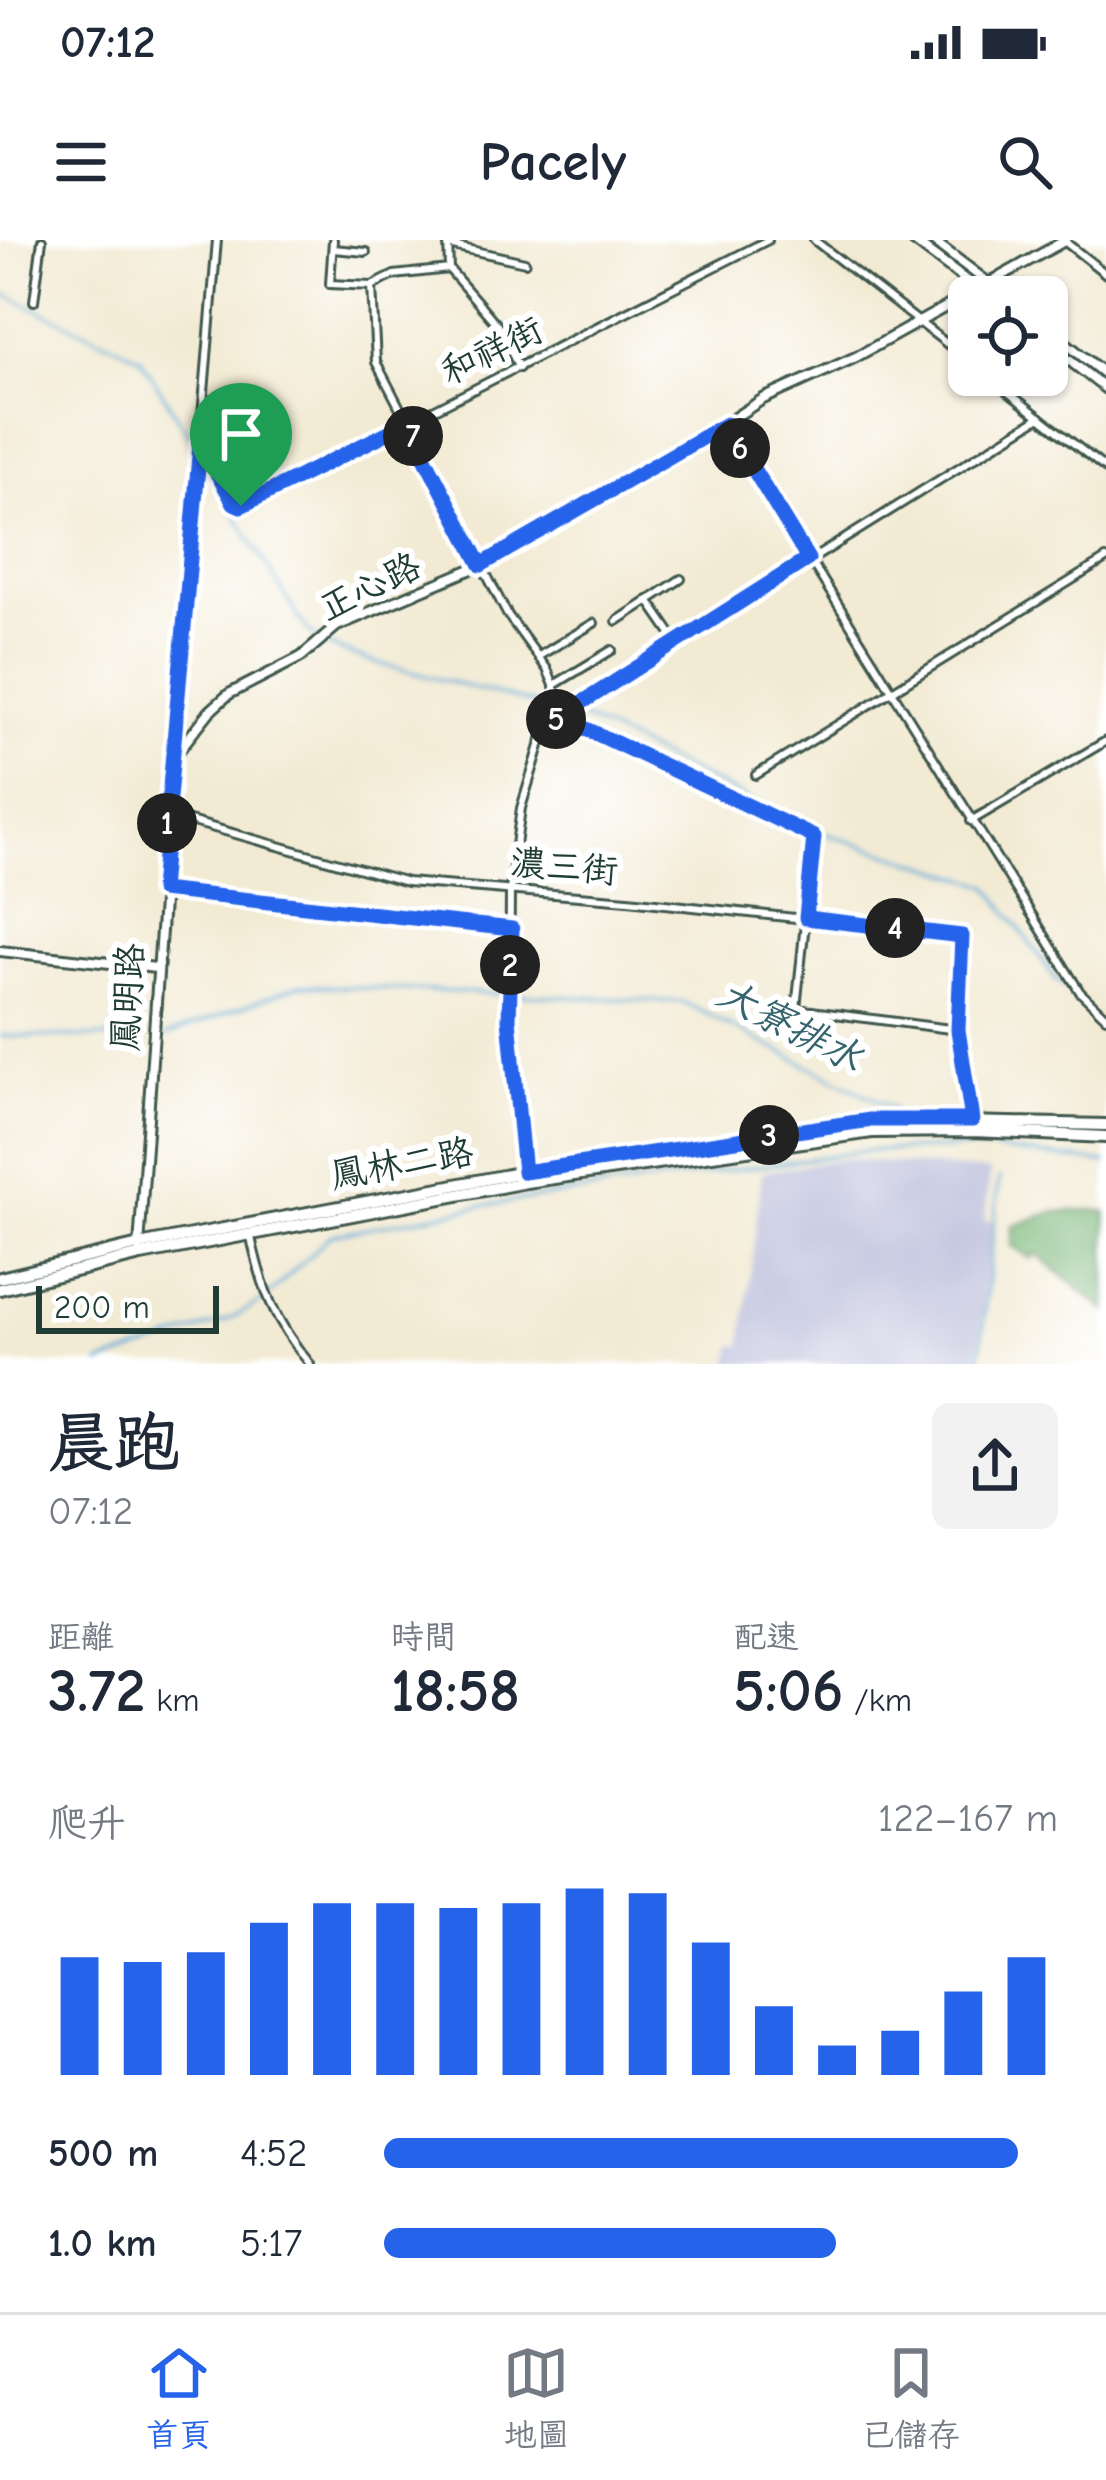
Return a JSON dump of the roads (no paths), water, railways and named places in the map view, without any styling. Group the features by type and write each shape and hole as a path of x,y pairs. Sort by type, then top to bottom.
{"main road":[{"name":"鳳林二路","path":"0,1278 249,1228 870,1120 1106,1125"},
{"name":"鳳林二路","path":"525,1178 872,1132 1106,1137"},
{"name":"鳳林二路","path":"0,1289 140,1250"}],"street":[{"path":"34,302 42,240"},
{"name":"鳳明路","path":"140,1250 161,890 217,240"},
{"name":"和祥街","path":"200,444 234,503 241,506 769,240"},
{"path":"814,240 948,345"},
{"path":"912,240 960,276"},
{"path":"932,240 980,276"},
{"path":"1065,241 1106,274"},
{"name":"正心路","path":"999,276 1065,241"},
{"path":"519,369 499,327 449,269 448,243 525,262"},
{"path":"366,252 333,244 330,284 372,286 394,275 449,269"},
{"path":"372,286 376,362 507,614 554,685 552,708 521,808 510,890 509,1000 525,1178"},
{"name":"正心路","path":"173,758 229,694 301,657 355,617 481,565 788,386 856,357 948,306"},
{"path":"1068,345 1106,375"},
{"path":"1068,359 1106,389"},
{"path":"1013,396 1106,469"},
{"path":"552,708 572,709 1040,417"},
{"path":"726,424 1080,992 1106,1017"},
{"path":"756,775 1106,559"},
{"path":"617,621 681,579"},
{"path":"649,600 677,642"},
{"path":"539,656 594,623"},
{"path":"554,685 612,650"},
{"path":"552,708 572,722 814,837 796,1009 958,1030 972,1120"},
{"path":"971,821 1106,741"},
{"name":"濃三街","path":"168,815 387,878 962,936 958,1030"},
{"path":"161,890 512,929"},
{"path":"0,952 156,968"},
{"path":"249,1228 263,1293 285,1334 310,1364"}],"waterway":[{"path":"0,292 140,357 189,436"},
{"path":"204,464 299,618 311,634 330,646 369,661 576,715 807,828 988,885 1058,982 1076,992"},
{"name":"大寮排水","path":"166,1036 299,985 683,1002 894,1109"},
{"path":"0,1036 147,1038"},
{"path":"100,1364 228,1320 261,1302 331,1235 476,1207 863,1151 981,1148 1106,1163"},
{"path":"979,1364 999,1178"}]}
